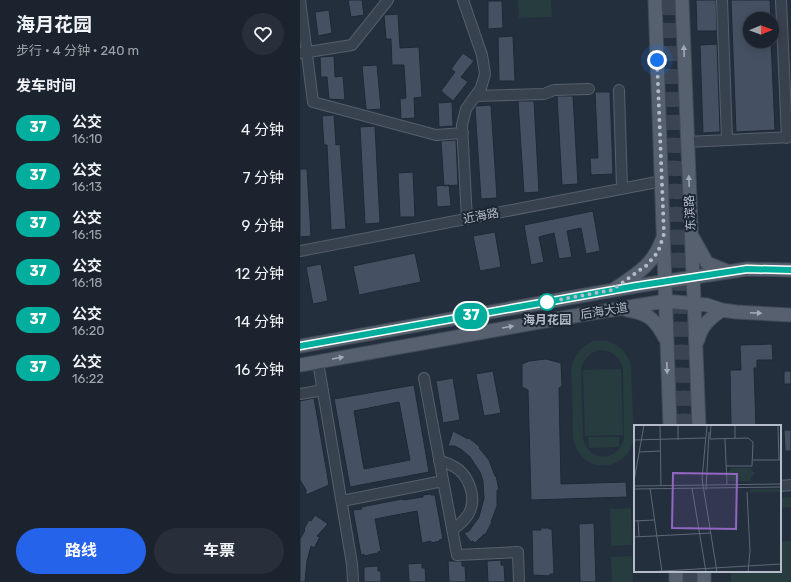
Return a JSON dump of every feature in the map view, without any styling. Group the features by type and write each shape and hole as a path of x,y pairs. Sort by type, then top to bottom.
{"main road":[{"path":"655,0 670,425"},
{"name":"东滨路","path":"682,0 699,425"},
{"path":"612,290 647,265 658,252 664,234"},
{"path":"691,234 706,263 729,272"},
{"name":"后海大道","path":"300,346 612,290 693,277 754,269 791,270"},
{"name":"后海大道","path":"300,365 568,317 666,302 707,305 722,310 791,315"},
{"path":"619,309 639,312 650,317 658,325 666,341"},
{"path":"696,346 705,323 722,310"}],"street":[{"path":"300,0 303,52 313,102 436,136 463,133"},
{"path":"303,52 352,45 388,0"},
{"path":"463,0 482,55 485,74 483,82 469,104 464,117 463,133 467,219"},
{"path":"722,0 727,140"},
{"path":"687,142 789,137 781,0"},
{"path":"475,96 544,94 554,90 588,89"},
{"path":"619,90 622,189"},
{"name":"近海路","path":"300,251 662,181"},
{"path":"318,362 342,501 352,564 353,582"},
{"path":"424,378 457,555 518,552 519,582"},
{"path":"300,394 323,390"},
{"path":"439,461 451,464 461,470 468,480 472,491 472,503 468,514 462,524 452,530"},
{"path":"342,501 443,481"},
{"path":"781,486 791,485"}],"green space":[{"path":"518,0 551,0 552,17 519,18"},
{"path":"594,341 607,341 623,350 630,361 631,367 634,438 632,446 622,459 615,463 603,466 586,460 578,451 573,439 571,369 576,355 582,348","holes":["603,350 614,354 623,368 624,438 621,446 616,452 611,455 598,456 587,447 583,439 581,369 585,359 595,351"]},
{"path":"621,369 623,435 585,436 583,370"},
{"path":"588,437 619,437 619,447 589,448"},
{"path":"791,497 791,507 781,508 781,498"},
{"path":"631,508 632,545 611,546 610,509"},
{"path":"791,541 791,582 731,582 731,572 781,572 781,542"},
{"path":"632,556 633,582 612,582 611,557"}],"building":[{"path":"348,0 362,0 364,15 351,17"},
{"path":"696,0 716,0 717,31 697,31"},
{"path":"731,0 770,0 771,12 743,12 743,48 771,48 775,130 736,132"},
{"path":"488,1 502,1 503,28 488,29"},
{"path":"329,10 332,33 318,36 315,12"},
{"path":"398,14 400,48 419,47 422,97 414,98 415,118 401,119 400,99 406,98 404,65 392,65 391,39 386,39 384,15"},
{"path":"513,36 515,81 499,81 498,37"},
{"path":"717,44 720,132 703,133 700,45"},
{"path":"463,53 474,61 461,77 468,82 453,101 441,91 455,72 451,69"},
{"path":"334,56 335,77 343,76 345,100 329,99 327,77 321,77 320,57"},
{"path":"377,65 381,109 367,110 362,66"},
{"path":"595,92 610,92 613,174 591,175 590,158 598,158"},
{"path":"557,96 573,96 578,184 562,185"},
{"path":"518,101 534,101 539,192 524,193"},
{"path":"452,102 453,126 439,127 438,103"},
{"path":"491,105 497,198 481,199 475,107"},
{"path":"334,115 336,145 340,144 346,229 331,230 327,145 324,145 322,116"},
{"path":"375,126 380,223 365,224 360,127"},
{"path":"456,140 458,185 444,186 441,141"},
{"path":"300,169 307,169 311,236 300,237"},
{"path":"413,172 415,217 400,217 398,173"},
{"path":"449,185 451,206 437,207 436,186"},
{"path":"593,211 600,251 586,254 581,228 567,231 572,257 559,259 554,233 539,237 544,262 531,265 524,225"},
{"path":"495,232 501,267 480,271 473,236"},
{"path":"415,253 421,282 359,295 353,266"},
{"path":"321,264 328,301 313,304 306,267"},
{"path":"772,344 773,360 757,360 757,368 754,368 756,425 731,425 730,370 741,370 740,345"},
{"path":"546,359 561,363 562,386 559,388 561,484 626,482 627,497 531,500 528,390 522,387 522,364 529,361"},
{"path":"493,371 501,413 484,416 476,374"},
{"path":"784,371 791,371 791,384 784,384"},
{"path":"453,378 460,420 443,423 436,381"},
{"path":"414,385 429,472 350,487 334,399","holes":["399,402 410,460 364,469 354,411"]},
{"path":"314,398 329,485 306,495 306,490 300,480 300,401"},
{"path":"784,430 791,430 791,451 785,451"},
{"path":"453,431 468,439 469,438 480,447 479,448 489,460 496,476 499,490 497,490 497,506 492,522 485,535 484,534 475,543 473,541 471,542 464,533 469,531 479,517 484,498 483,481 480,472 470,457 455,446 448,446"},
{"path":"423,495 435,495 443,539 431,543 431,541 422,543 417,511 375,519 381,551 364,556 364,554 361,555 353,510 402,499 423,497"},
{"path":"315,515 328,524 317,536 320,537 314,548 311,546 307,561 305,582 300,582 300,539 309,520 311,521"},
{"path":"594,523 596,582 580,582 579,524"},
{"path":"541,528 552,529 554,574 550,574 550,576 533,575 532,530 541,530"},
{"path":"501,560 501,565 504,565 505,582 488,582 487,561"},
{"path":"448,561 462,561 462,566 465,566 466,582 449,582"},
{"path":"422,563 422,568 425,568 426,582 409,582 408,564"},
{"path":"378,566 378,571 381,571 381,582 364,582 364,567"}],"tunnel":[{"path":"663,0 679,425"},
{"path":"674,0 691,425"},
{"path":"684,572 685,582"},
{"path":"696,572 696,582"}],"bus line":[{"name":"37","path":"300,346 636,286 747,269 791,270"}],"place":[{"name":"海月花园","path":"547,302"}],"route":[{"path":"547,302 612,290 647,265 658,252 664,234 657,60"}]}
